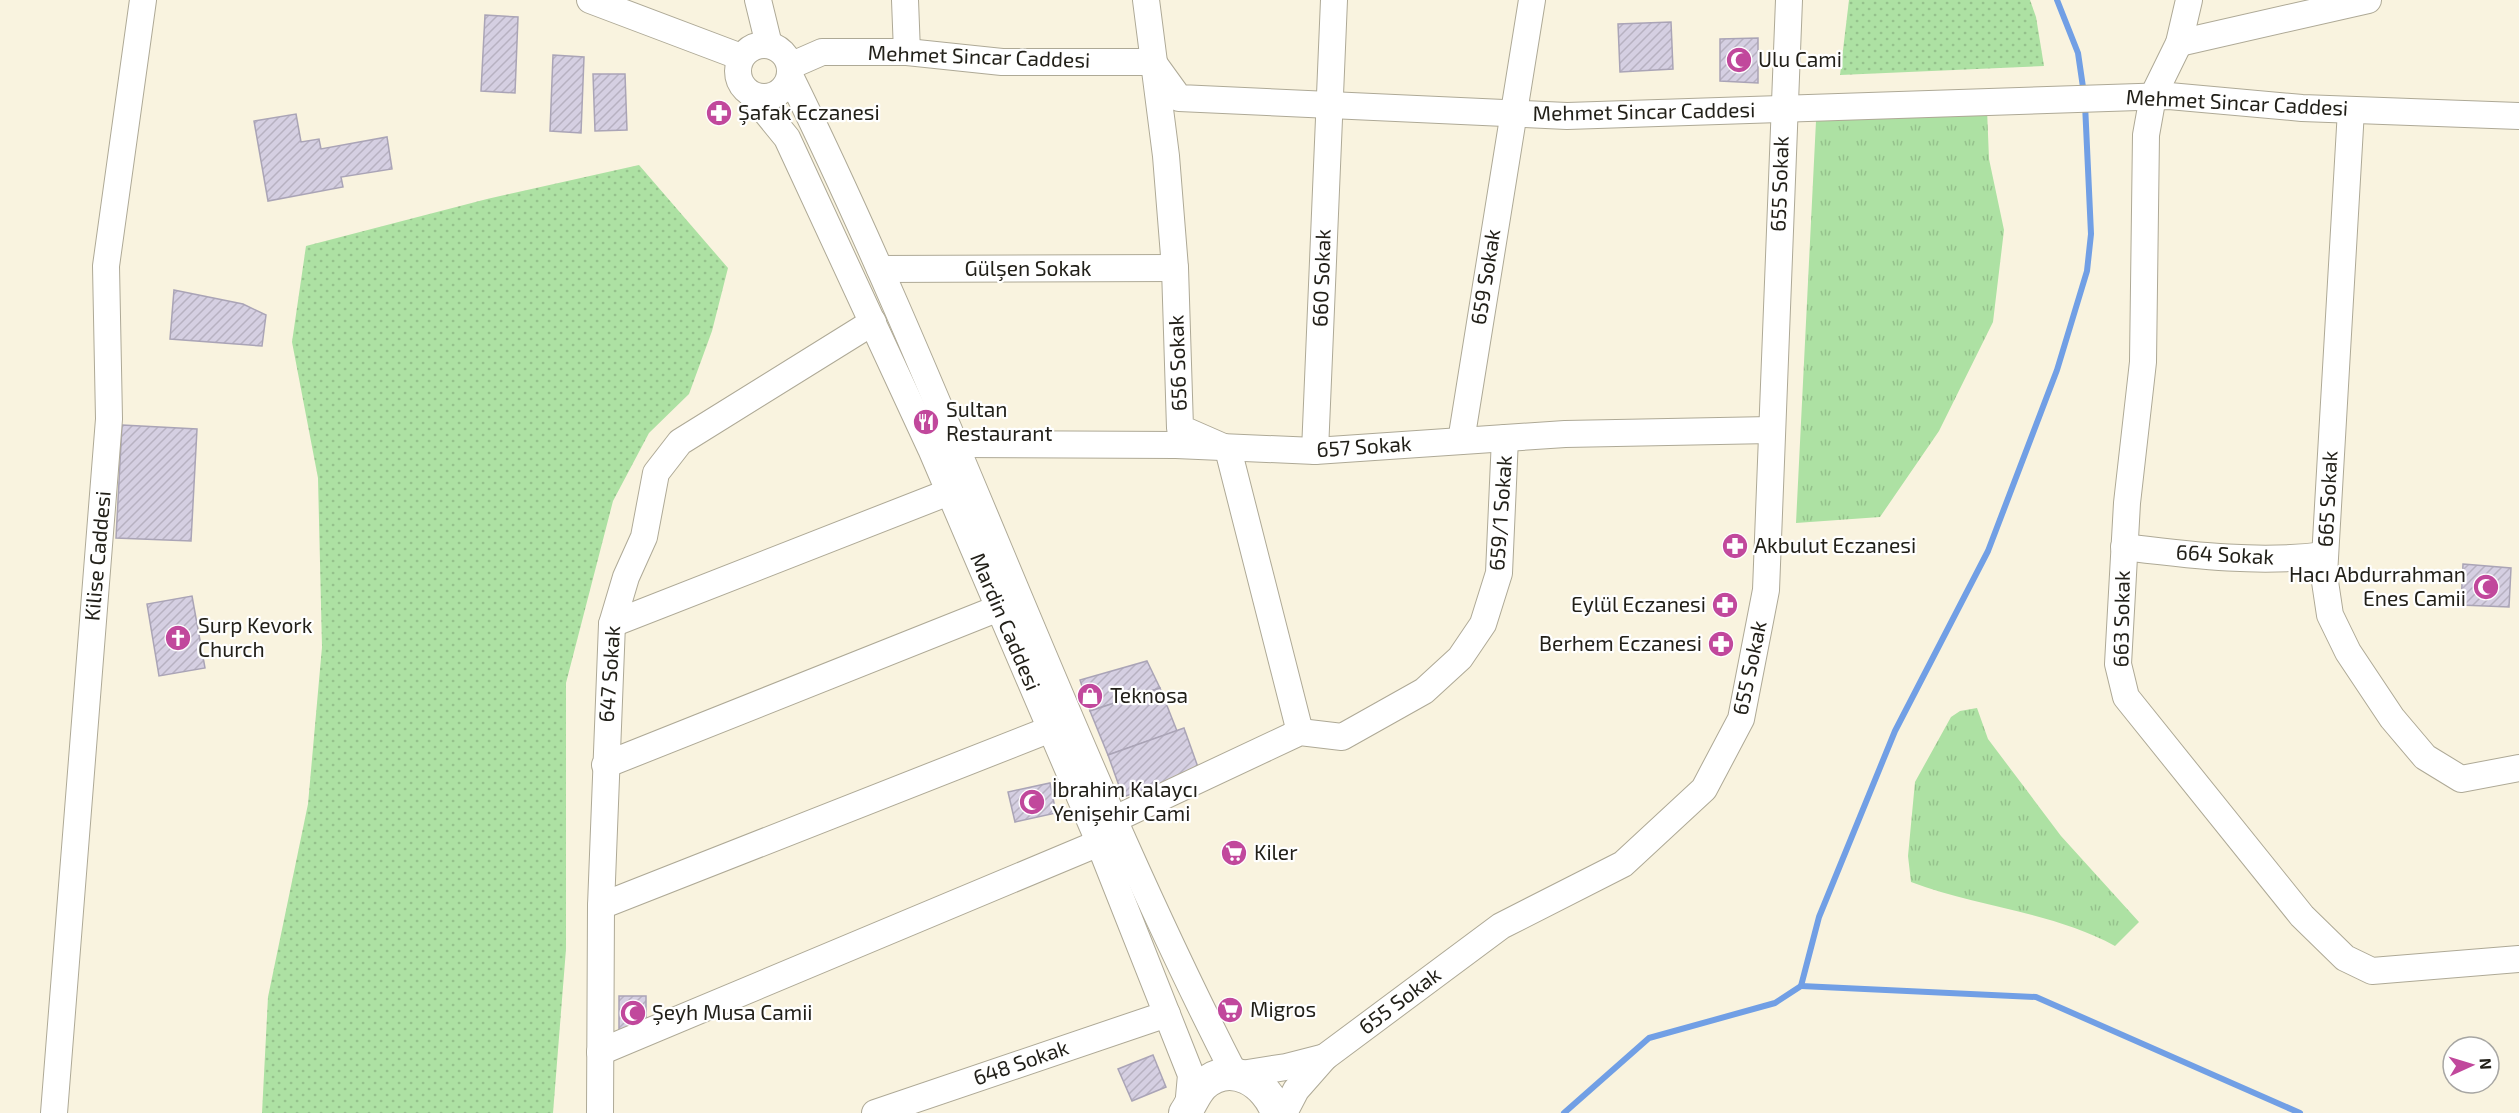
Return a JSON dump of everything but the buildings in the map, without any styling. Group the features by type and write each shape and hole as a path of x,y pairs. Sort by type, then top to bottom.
{"main road":[{"name":"Mardin Caddesi","path":"1187,1112 1195,1095 1205,1083 1219,1076 1235,1075"},
{"path":"1235,1075 1250,1078 1263,1087 1272,1099 1277,1113"}],"street":[{"name":"Kilise Caddesi","path":"54,1113 109,419 106,266 143,0"},
{"path":"590,0 741,57 754,46 769,45 782,53 790,71 787,84 775,95 759,97 752,94"},
{"path":"758,0 769,45"},
{"path":"905,0 907,52"},
{"name":"656 Sokak","path":"1146,0 1166,156 1175,268 1180,428 1228,448"},
{"name":"660 Sokak","path":"1315,451 1334,0"},
{"name":"659 Sokak","path":"1461,441 1532,0"},
{"name":"655 Sokak","path":"1284,1113 1296,1090 1325,1057 1501,926 1623,864 1704,789 1741,718 1766,590 1789,0"},
{"name":"663 Sokak","path":"2189,0 2179,43 2153,96 2146,135 2143,362 2124,547 2118,664 2126,698 2302,916 2345,958 2372,971 2519,959"},
{"path":"2179,43 2368,0"},
{"name":"Mehmet Sincar Caddesi","path":"790,71 822,52 907,52 1002,62 1154,62 1179,98 1567,116 1975,104 2119,96 2153,96 2351,110 2519,116"},
{"name":"Mardin Caddesi","path":"741,57 737,74 744,89 752,94 787,138 949,492 1051,729 1191,1075 1187,1112"},
{"name":"Mardin Caddesi","path":"790,71 880,269 1115,819 1204,1015 1235,1075"},
{"name":"665 Sokak","path":"2351,110 2324,575 2330,615 2348,652 2392,718 2425,757 2461,779 2519,768"},
{"name":"Gülşen Sokak","path":"880,269 1175,268"},
{"name":"647 Sokak","path":"600,1113 600,906 612,624 626,577 644,537 656,473 680,441 873,322"},
{"name":"657 Sokak","path":"956,444 1176,445 1315,451 1565,434 1772,430"},
{"name":"659/1 Sokak","path":"1300,732 1342,737 1424,691 1460,658 1483,624 1499,573 1505,438"},
{"path":"1115,819 1300,732 1285,682 1228,448"},
{"path":"612,624 949,492"},
{"name":"664 Sokak","path":"2124,547 2200,556 2305,558 2325,555"},
{"path":"605,765 999,608"},
{"path":"600,906 1051,729"},
{"path":"600,1052 1099,843"},
{"name":"648 Sokak","path":"875,1113 1167,1014"},
{"name":"655 Sokak","path":"1235,1075 1286,1067 1325,1057"}],"green space":[{"path":"1849,0 2030,0 2036,17 2044,66 1840,75"},
{"path":"1987,109 1989,159 2004,230 1993,322 1939,431 1880,517 1796,523 1816,121"},
{"path":"639,165 728,268 712,331 689,394 649,433 613,501 566,683 566,949 553,1113 262,1113 268,997 308,804 322,647 318,478 292,342 306,246 487,199"},
{"path":"1977,708 1988,739 2061,836 2139,922 2115,946 2041,917 1936,891 1911,882 1908,856 1915,782 1951,717 1960,711"}],"waterway":[{"path":"2057,0 2078,53 2084,94"},
{"path":"1564,1113 1649,1038 1775,1003 1801,986 1819,917 1895,731 1988,551 2057,370 2087,271 2091,234 2085,104"},
{"path":"1801,986 2036,997 2300,1113"}],"place":[{"name":"Ulu Cami","path":"1739,60"},
{"name":"Şafak Eczanesi","path":"719,113"},
{"name":"Sultan Restaurant","path":"926,422"},
{"name":"Akbulut Eczanesi","path":"1735,546"},
{"name":"Hacı Abdurrahman Enes Camii","path":"2486,587"},
{"name":"Eylül Eczanesi","path":"1725,605"},
{"name":"Surp Kevork Church","path":"178,638"},
{"name":"Berhem Eczanesi","path":"1721,644"},
{"name":"Teknosa","path":"1090,696"},
{"name":"İbrahim Kalaycı Yenişehir Cami","path":"1032,802"},
{"name":"Kiler","path":"1234,853"},
{"name":"Migros","path":"1230,1010"},
{"name":"Şeyh Musa Camii","path":"633,1013"}]}
